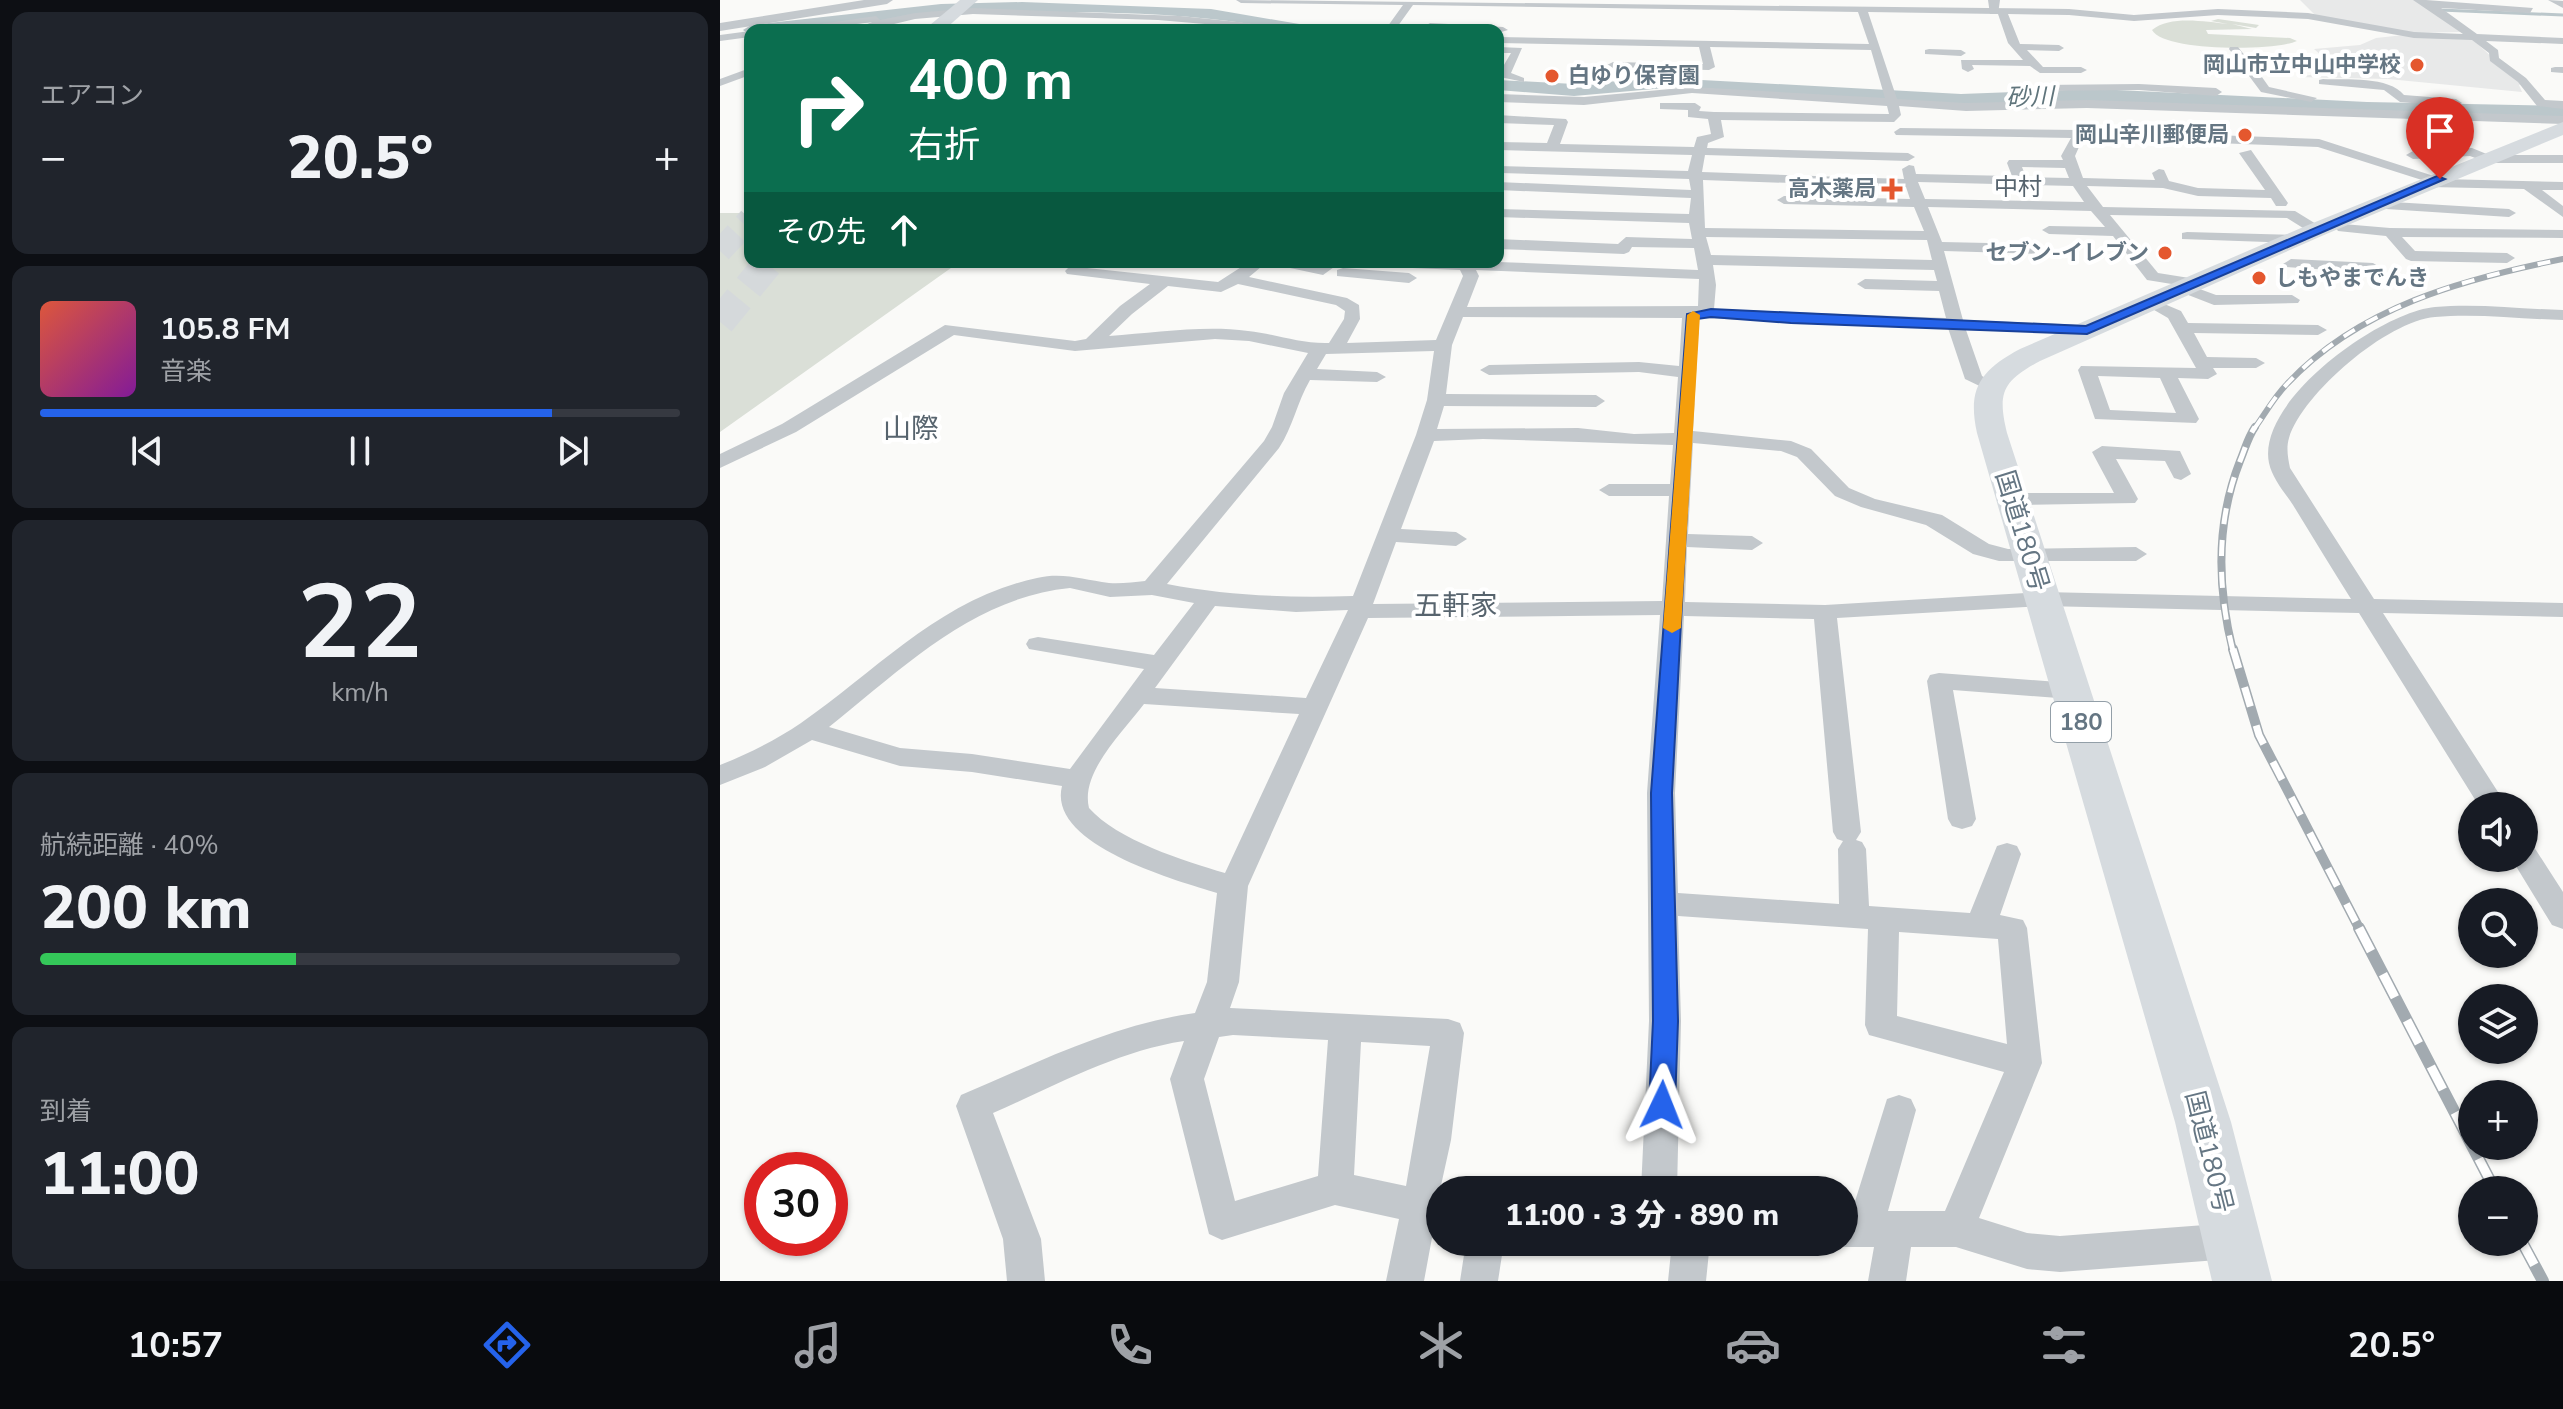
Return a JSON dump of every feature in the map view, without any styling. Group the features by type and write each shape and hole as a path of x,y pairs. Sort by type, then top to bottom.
{"highway":[{"path":"927,23 944,11 973,8 993,0"},
{"path":"1990,386 2016,362 2087,330 2563,128"},
{"name":"国道180号","path":"1990,386 1986,406 2012,499 2203,1122 2242,1281"}],"street":[{"path":"720,27 887,0"},
{"path":"944,11 1025,0"},
{"path":"1241,0 1409,4 1437,1 1460,9 1537,17"},
{"path":"2422,2 2530,10 2519,3 2499,0"},
{"path":"2553,0 2563,5"},
{"path":"2422,2 2494,52 2494,59 2522,80 2541,103"},
{"path":"1343,17 1356,3"},
{"path":"1394,24 1409,4"},
{"path":"1460,9 1669,12 1710,4 1920,10 1953,6 2069,12 2131,8"},
{"path":"1859,6 1875,47 1890,68 1889,95 1909,171 1934,241 1974,379 1990,386"},
{"path":"2304,6 2312,16"},
{"path":"1997,8 2025,55 2040,70 2081,70"},
{"path":"2217,8 2278,10 2286,15"},
{"path":"1460,9 1458,18 1468,22 1467,24"},
{"path":"1920,10 1925,23"},
{"path":"839,24 894,18 927,23 1016,12 1191,18 1231,24"},
{"path":"2103,12 2119,27 2120,17 2218,12 2312,16 2414,35 2470,35 2560,43"},
{"path":"2444,15 2515,16"},
{"path":"876,24 894,18"},
{"path":"2530,40 2521,29 2563,29"},
{"path":"720,38 744,35"},
{"path":"1504,35 1594,38 1662,47 1703,42 1875,47"},
{"path":"1613,65 1709,67 1703,42"},
{"path":"1929,52 1964,61 2059,48"},
{"path":"1504,50 1518,50 1504,75 1520,80"},
{"path":"2296,61 2238,55 2265,90 2311,98"},
{"path":"720,83 744,73"},
{"path":"2323,82 2421,91"},
{"path":"2027,89 2139,87 2227,92"},
{"path":"1504,98 1584,101 1681,90 1889,95 1962,93"},
{"path":"2394,90 2400,98 2459,103"},
{"path":"2256,94 2473,103"},
{"path":"1889,95 1982,108 2087,104 2563,120"},
{"path":"1778,97 1778,118"},
{"path":"1641,100 1644,106 1695,107 1692,114 1714,116 1778,118 1838,112 1899,127 2319,143 2434,181 2563,186"},
{"path":"2527,103 2563,105"},
{"path":"1887,140 1899,127 1947,120 1947,113"},
{"path":"1700,146 1718,137 1714,116"},
{"path":"2021,117 2061,119 2073,134"},
{"path":"2090,117 2096,134"},
{"path":"2116,118 2158,119 2168,136"},
{"path":"1504,119 1562,122 1554,142"},
{"path":"2073,134 2068,156 2072,172 2097,209 2139,253 2153,277 2177,291 2214,300 2292,300"},
{"path":"2187,137 2196,152"},
{"path":"1504,146 1554,142 1700,146 2021,181 2072,172 2158,167 2196,152 2280,154 2289,158"},
{"path":"1659,1176 1665,1021 1661,793 1691,316 1706,308 1707,266 1699,231 1698,183 1694,176 1700,146"},
{"path":"2413,155 2472,152 2491,158 2563,159"},
{"path":"2246,153 2290,214 2322,230 2377,272 2291,264"},
{"path":"2141,183 2158,167"},
{"path":"2158,167 2198,192 2274,194"},
{"path":"1504,170 1590,168"},
{"path":"1504,170 1694,176 1968,168"},
{"path":"2072,172 2141,183"},
{"path":"2141,183 2149,198"},
{"path":"1504,186 1698,194"},
{"path":"2528,186 2563,213"},
{"path":"1794,217 1788,200 2290,214"},
{"path":"1856,201 1858,218"},
{"path":"2376,205 2509,213"},
{"path":"1504,214 1699,231 1934,241 2039,249"},
{"path":"1926,218 1974,219"},
{"path":"2049,230 2119,232"},
{"path":"2187,236 2322,230 2563,234"},
{"path":"1504,244 1624,249 1626,242 1699,231"},
{"path":"2390,232 2411,256 2507,258"},
{"path":"1599,259 1707,266"},
{"path":"1381,268 1466,270 1939,265"},
{"path":"1077,268 1073,271 1221,287 1247,268"},
{"path":"1312,268 1333,268"},
{"path":"1426,1207 1335,1188 1222,1222 1187,1079 1223,982 1233,886 1360,607 1426,435 1436,400 1443,345 1456,312 1466,270"},
{"path":"1152,588 1272,444 1282,427 1288,402 1304,374 1354,313 1348,305 1236,279"},
{"path":"1092,343 1126,310 1165,281"},
{"path":"1865,284 1945,286"},
{"path":"2166,372 2189,419 2102,415 2087,370 2166,372 2208,374 2175,315 2177,291"},
{"path":"1456,312 1699,313 2087,330"},
{"path":"2484,792 2280,468 2277,455 2283,428 2327,373 2355,349 2415,315 2434,312 2563,315"},
{"path":"2182,328 2318,330"},
{"path":"720,462 789,428 951,329 1053,344 1215,334 1250,336 1291,347 1443,345"},
{"path":"2200,362 2256,363"},
{"path":"1489,370 1639,367 1689,373"},
{"path":"1304,374 1377,377"},
{"path":"1436,400 1596,401"},
{"path":"1426,435 1546,434 1784,445 1804,453 1842,492 1868,503 1934,520 1981,549 2007,556 2136,554"},
{"path":"2012,499 2128,499 2102,452 2173,455 2181,474"},
{"path":"1609,490 1681,490"},
{"path":"1388,535 1456,539"},
{"path":"1678,540 1752,543"},
{"path":"720,776 756,761 809,730 925,639 969,609 993,598 1057,581 1084,583 1110,590 1152,588 1209,599 1360,607 1615,607 1825,612 2043,599 2563,610"},
{"path":"1209,599 1077,779 1073,795 1077,812 1093,829 1127,847 1203,878 1233,886"},
{"path":"1825,612 1849,840 1869,918 1881,1025 2025,1063"},
{"path":"1038,644 1160,664"},
{"path":"1962,819 1939,681 2071,691"},
{"path":"1137,695 1316,707"},
{"path":"809,730 900,757 972,763 1077,779"},
{"path":"1981,925 2007,854"},
{"path":"2535,872 2563,917"},
{"path":"1663,903 2012,928 2025,1063 1956,1229"},
{"path":"1026,1281 1022,1239 973,1106 1138,1038 1233,1021 1448,1033 1433,1176"},
{"path":"1335,1188 1345,1028"},
{"path":"1887,1281 1868,1229 1899,1110"},
{"path":"1405,1281 1426,1220"},
{"path":"1868,1229 1956,1229 2027,1251 2060,1254 2231,1241"},
{"path":"1479,1281 1483,1256"},
{"path":"1687,1281 1690,1256"}],"shaded area":[{"name":"岡山市立中山中学校","path":"2300,0 2415,0 2462,32 2407,33 2316,16"},
{"path":"2218,19 2259,25 2256,28 2232,24 2252,29 2206,30 2208,34 2290,38 2297,41 2267,47 2221,48 2177,42 2161,37 2152,30 2178,21 2228,24 2211,21"},
{"name":"岡山市立中山中学校","path":"2404,35 2471,38 2521,84 2522,92 2388,79 2297,77 2322,73 2317,68 2336,68 2314,49 2360,45 2376,38"},
{"path":"720,213 744,213 744,268 951,268 720,432"}],"waterway":[{"name":"砂川","path":"805,24 941,9 1022,7 1211,14 1270,24"},
{"path":"2440,10 2563,15"},
{"name":"砂川","path":"1504,85 1574,90 1665,83 1716,84 1961,100 2096,95 2367,108 2563,112"}],"tunnel":[{"path":"720,251 744,225"},
{"path":"720,322 764,268"}],"railway":[{"path":"2254,429 2282,389 2315,357 2380,316 2451,287 2563,259"},
{"path":"2233,651 2224,603 2223,531 2232,484 2254,429"},
{"path":"2233,649 2259,735 2360,930"},
{"path":"2359,928 2488,1176"},
{"path":"2530,1256 2543,1281"}],"slow traffic":[{"path":"1672,628 1693,315"}],"place":[{"name":"岡山市立中山中学校","path":"2417,65"},
{"name":"白ゆり保育園","path":"1552,76"},
{"name":"岡山辛川郵便局","path":"2245,135"},
{"name":"高木薬局","path":"1892,189"},
{"name":"セブン-イレブン","path":"2165,253"},
{"name":"しもやまでんき","path":"2259,278"}],"district":[{"name":"中村","path":"2018,187"},
{"name":"山際","path":"911,429"},
{"name":"五軒家","path":"1456,606"}],"route":[{"path":"1662,1105 1665,1021 1661,793 1691,316 1711,313 2087,330 2440,179"}]}
